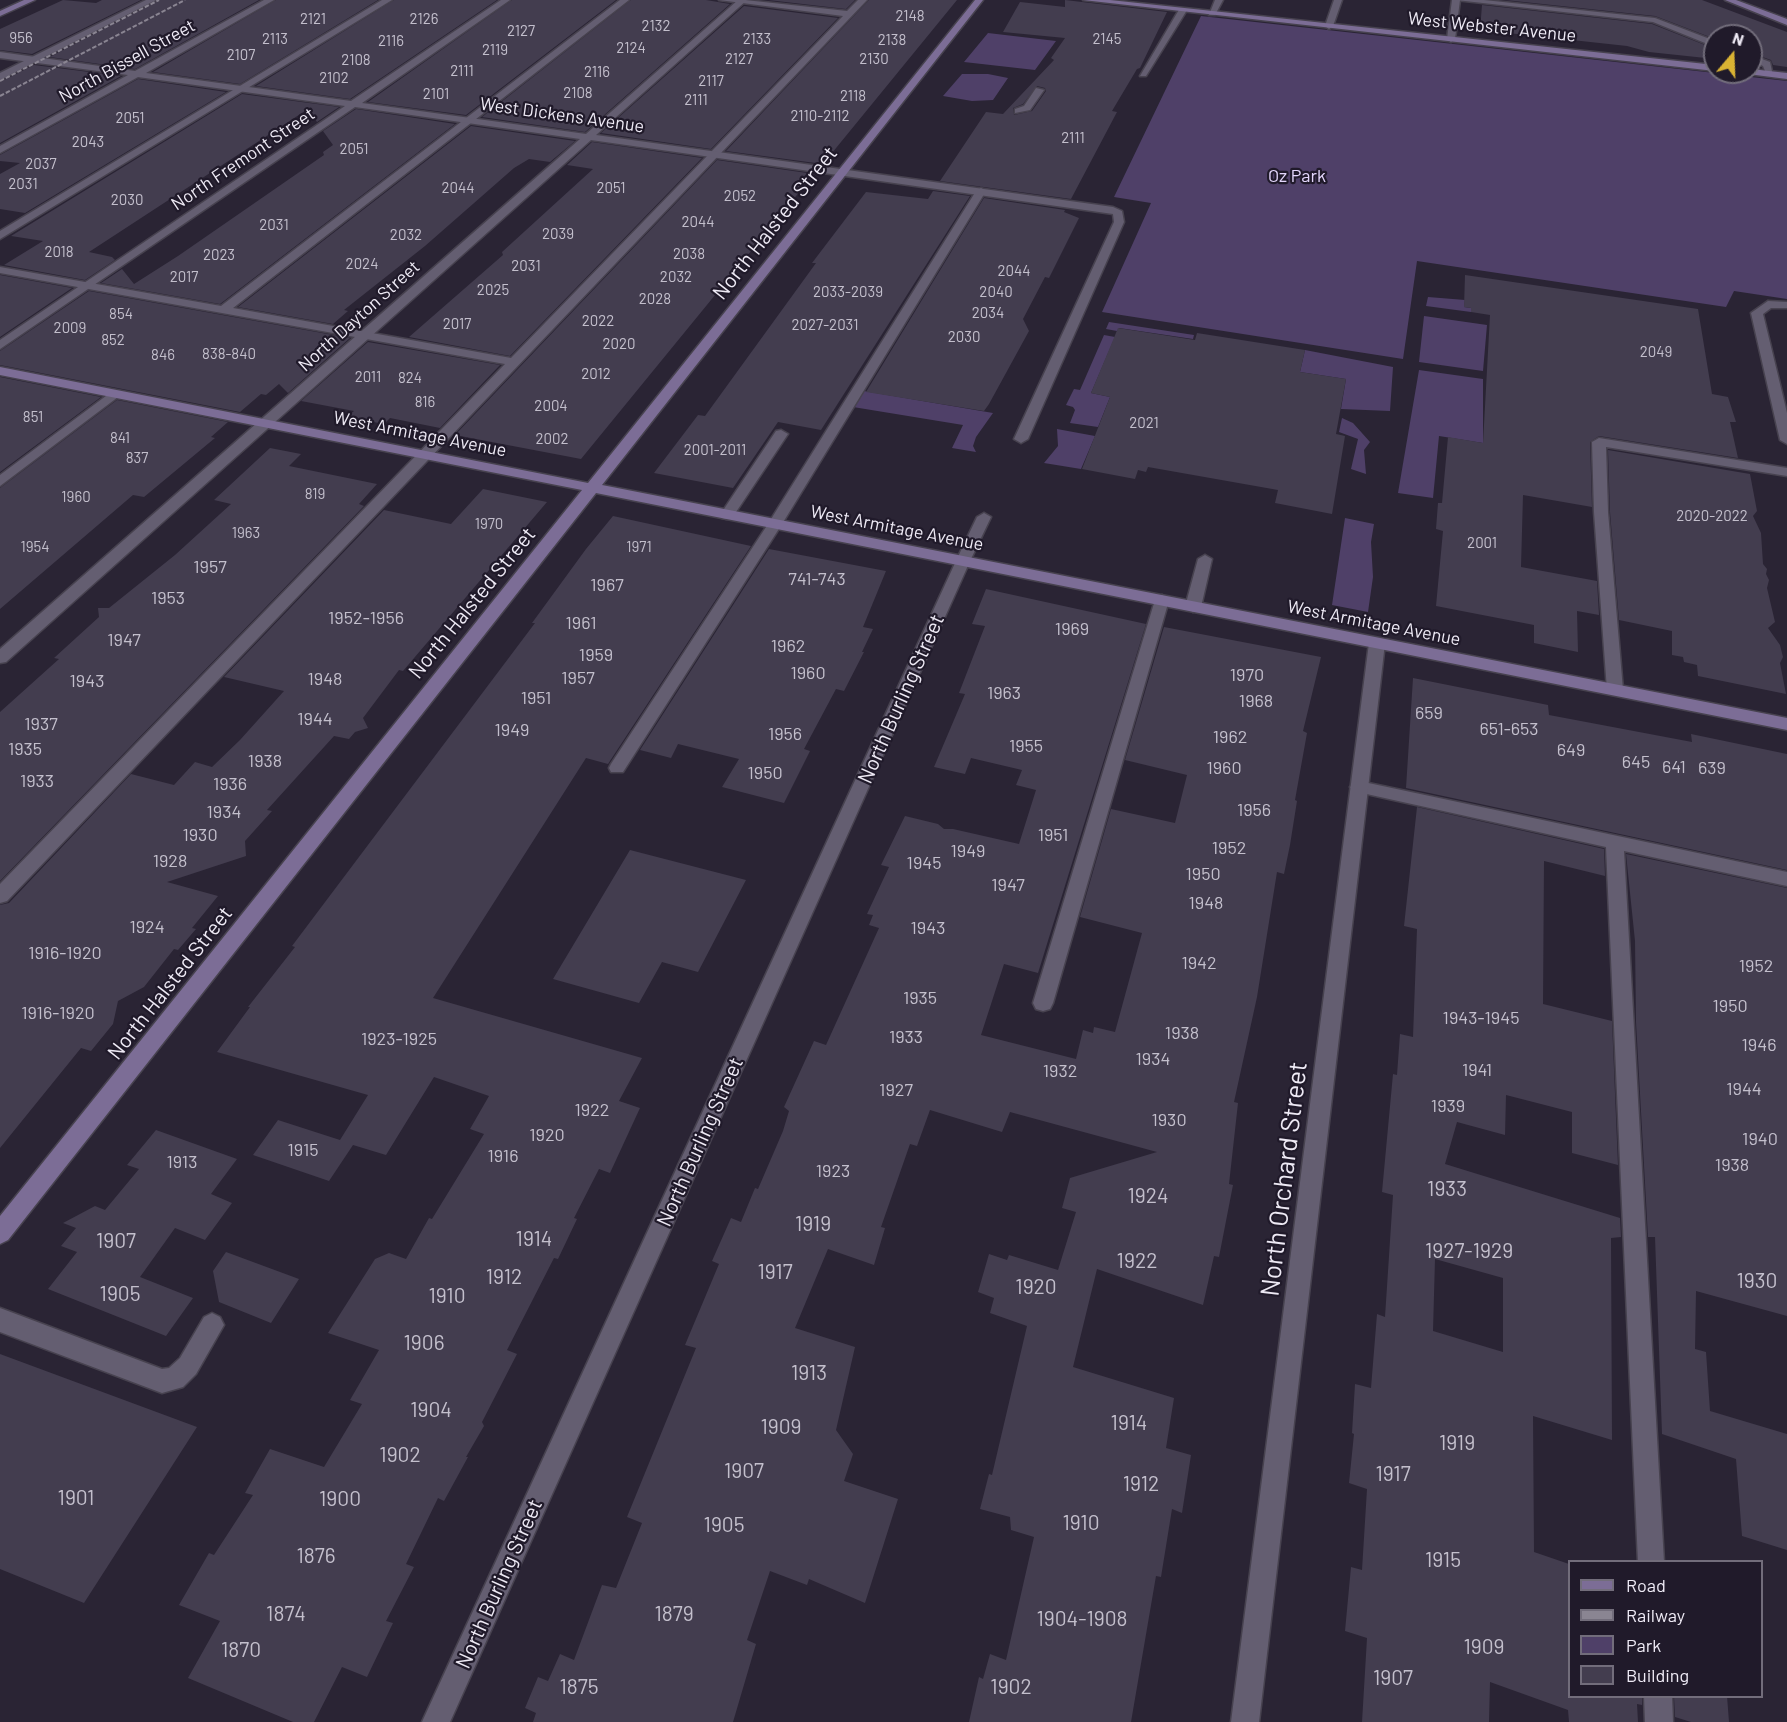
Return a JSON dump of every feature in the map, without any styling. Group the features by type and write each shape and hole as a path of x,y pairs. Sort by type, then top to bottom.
{"main road":[{"path":"0,14 31,0"},
{"name":"North Halsted Street","path":"0,1233 979,0"},
{"name":"West Webster Avenue","path":"1087,0 1703,67"},
{"path":"1729,0 1784,19"},
{"path":"1763,73 1787,76"},
{"name":"West Armitage Avenue","path":"0,371 1787,724"}],"street":[{"path":"0,77 152,0"},
{"name":"North Bissell Street","path":"0,150 270,0"},
{"path":"0,236 388,0"},
{"name":"North Fremont Street","path":"0,345 506,0"},
{"path":"223,310 625,0"},
{"path":"723,0 849,14"},
{"path":"0,896 863,0"},
{"path":"1212,14 1219,0"},
{"path":"1329,26 1338,0"},
{"path":"1450,39 1458,0 1593,10 1654,20 1703,39"},
{"name":"North Dayton Street","path":"0,658 742,1"},
{"path":"1143,74 1183,10"},
{"name":"West Dickens Avenue","path":"0,55 1096,207 1118,213 1119,222 1021,439"},
{"path":"1763,62 1767,64 1770,74"},
{"path":"1018,111 1027,108 1039,90"},
{"path":"617,768 775,524 981,191"},
{"path":"0,270 513,362"},
{"path":"1787,304 1768,304 1757,312 1787,440"},
{"path":"2,478 114,394"},
{"path":"727,515 781,434"},
{"path":"1615,690 1601,512 1599,442 1787,472"},
{"name":"North Burling Street","path":"436,1722 984,517"},
{"path":"1193,607 1205,559"},
{"path":"1042,1003 1162,600"},
{"name":"North Orchard Street","path":"1245,1722 1377,643"},
{"path":"1359,788 1787,879"},
{"path":"1615,843 1651,1560"},
{"path":"0,1320 162,1381 175,1379 188,1366 212,1325"},
{"path":"1658,1698 1659,1722"}],"green space":[{"name":"Oz Park","path":"1201,16 1703,72 1703,84 1763,84 1763,78 1787,81 1787,299 1734,291 1726,307 1417,261 1403,359 1102,312 1151,203 1114,197"},
{"path":"988,33 1056,41 1035,70 964,62"},
{"path":"962,74 988,74 1008,78 993,100 972,101 943,96"},
{"path":"1428,297 1465,300 1464,307 1471,308 1471,312 1426,306"},
{"path":"1424,316 1487,325 1483,371 1419,362"},
{"path":"1109,322 1194,335 1193,339 1119,328 1117,331 1106,329"},
{"path":"1104,335 1115,337 1091,393 1110,397 1098,427 1070,423 1075,410 1066,405 1074,389 1080,390"},
{"path":"1305,350 1393,367 1390,411 1341,409 1346,379 1300,372"},
{"path":"1419,370 1483,379 1483,443 1439,436 1433,498 1398,493"},
{"path":"864,391 993,413 976,437 973,446 976,452 952,448 963,425 853,407"},
{"path":"1342,418 1353,423 1370,442 1364,450 1366,474 1351,469 1358,439 1339,432"},
{"path":"1057,429 1095,436 1081,469 1044,463 1058,446"},
{"path":"1345,518 1374,524 1371,542 1373,577 1368,612 1332,605"}],"building":[{"path":"63,0 96,3 102,0 141,0 32,54 0,50 0,29"},
{"path":"158,0 259,0 135,69 50,57"},
{"path":"276,0 378,0 240,84 153,72"},
{"path":"394,0 497,0 350,99 256,86"},
{"path":"512,0 616,0 466,115 368,102"},
{"path":"631,0 706,0 730,4 585,132 482,117"},
{"path":"768,0 855,0 846,9"},
{"path":"869,0 957,0 823,164 726,151"},
{"path":"1065,0 1167,12 1140,68 1137,69 1112,111 1117,112 1071,199 940,181 986,112 1003,114 1054,60 1051,58 1065,38 1003,32 1020,2 1065,7","holes":["1037,86 1045,88 1046,91 1032,111 1014,115 1013,108 1023,104"]},
{"path":"1505,0 1702,0 1787,32 1787,67 1773,65 1771,60 1763,57 1763,24 1703,24 1703,34 1655,16"},
{"path":"1482,5 1652,24 1703,44 1703,58 1649,52 1627,46 1480,30"},
{"path":"744,6 838,18 711,149 601,133"},
{"path":"34,65 121,76 0,143 0,82"},
{"path":"138,79 226,92 25,213 0,209 0,174 20,163 0,161 0,155"},
{"path":"242,94 339,107 317,122 308,109 89,252 112,257 115,260 85,280 4,265 43,241 11,236"},
{"path":"356,109 455,124 220,304 101,283 122,269 134,284 178,256 324,155 323,152 333,145 323,131"},
{"path":"471,126 575,141 550,162 529,159 514,168 425,246 344,310 348,311 333,324 238,307"},
{"path":"592,142 702,158 510,356 409,337 503,255 502,252 593,169 567,165"},
{"path":"717,160 814,174 581,459 455,435"},
{"path":"933,191 970,196 821,430 778,422 733,488 654,473 698,415 705,416 816,263 812,263 866,192 928,199"},
{"path":"984,198 1065,210 1064,212 1079,218 1049,278 1045,277 1023,319 1029,331 989,404 984,411 866,392"},
{"path":"0,275 72,288 0,337"},
{"path":"1465,275 1698,309 1712,394 1728,397 1736,422 1730,422 1738,458 1599,436 1590,442 1592,507 1523,495 1521,567 1597,581 1599,615 1577,611 1578,652 1534,643 1534,625 1436,606 1443,531 1436,529 1438,503 1442,503 1448,437 1483,443 1490,315 1471,312 1471,308 1464,307"},
{"path":"89,291 350,338 288,393 279,384 266,395 261,394 240,412 0,365 0,351"},
{"path":"1118,328 1195,340 1197,333 1305,350 1300,372 1346,379 1336,434 1345,436 1332,514 1275,503 1278,490 1148,467 1146,472 1138,470 1135,479 1082,469 1110,397 1091,393"},
{"path":"368,342 500,365 440,428 390,418 384,424 347,417 354,411 301,401"},
{"path":"0,377 101,397 0,472"},
{"path":"117,400 228,422 211,437 215,438 144,497 133,495 0,609 0,488"},
{"path":"270,448 301,454 289,466 377,484 359,504 364,506 0,881 0,712 59,659 54,658 99,617 98,608 109,608 175,555 231,504 214,500"},
{"path":"1608,450 1750,474 1757,511 1753,516 1761,533 1763,564 1767,569 1766,574 1769,580 1767,588 1775,622 1768,628 1780,645 1783,657 1780,663 1786,694 1698,676 1697,665 1684,662 1683,657 1672,655 1672,631 1619,620 1610,512"},
{"path":"483,489 547,502 403,671 399,670 363,718 368,728 355,732 349,739 334,736 267,810 272,811 245,841 246,856 167,882 218,896 192,928 196,929 178,950 174,949 144,987 118,1001 113,1024 91,1051 81,1048 0,1148 0,905 9,903 131,774 174,785 195,762 212,767 240,740 284,691 224,677 384,510 451,524"},
{"path":"613,516 751,546 608,764 586,758 433,998 642,1058 619,1101 640,1108 610,1173 599,1169 574,1218 577,1219 558,1259 554,1258 507,1350 517,1354 482,1422 484,1426 466,1457 468,1457 444,1501 438,1498 406,1564 414,1567 386,1621 393,1623 367,1677 342,1667 314,1722 293,1722 188,1678 220,1621 179,1605 209,1553 214,1555 253,1495 245,1493 270,1449 324,1467 362,1404 350,1400 379,1350 328,1333 375,1259 389,1253 406,1259 429,1218 432,1219 484,1134 470,1129 489,1096 434,1077 386,1155 353,1145 329,1181 253,1155 278,1120 340,1140 368,1095 217,1052 250,1007 248,1007 295,947 292,946 535,623 532,623 586,549"},
{"path":"769,549 886,571 863,627 873,629 862,652 864,652 844,691 836,689 804,749 810,751 784,803 722,787 739,759 678,744 671,758 640,750"},
{"path":"986,589 1146,624 1038,973 1004,964 981,1035 1076,1059 1083,1030 1093,1033 1094,1027 1115,1032 1142,933 1080,917 1111,809 1175,823 1187,775 1125,760 1164,627 1321,657 1303,731 1307,733 1295,800 1297,801 1290,845 1284,874 1277,872 1257,997 1234,1102 1238,1103 1229,1184 1233,1185 1219,1257 1214,1256 1203,1305 1097,1269 1073,1367 1174,1398 1166,1448 1191,1455 1182,1513 1172,1509 1161,1577 1156,1576 1131,1722 969,1722 979,1677 983,1679 990,1654 1006,1660 1034,1537 1011,1530 1010,1517 980,1509 989,1474 992,1475 1027,1326 990,1313 994,1298 978,1292 989,1254 1007,1260 1009,1255 1058,1270 1076,1212 1062,1208 1070,1178 1157,1152 1010,1112 1002,1132 930,1110 917,1146 910,1144 881,1227 885,1228 874,1265 828,1249 795,1328 855,1347 836,1430 853,1454 844,1481 898,1499 865,1603 809,1579 807,1585 770,1571 747,1640 756,1644 733,1722 533,1722 536,1713 525,1708 538,1677 548,1681 560,1654 574,1660 602,1585 616,1588 642,1523 627,1517 696,1348 685,1345 719,1264 712,1261 731,1218 741,1222 755,1188 758,1189 783,1131 789,1111 784,1107 814,1041 826,1045 879,928 869,925 873,915 867,914 889,867 881,865 905,816 938,824 944,829 1019,844 1036,790 1016,785 1022,770 971,758 965,774 934,767 965,694 959,693 985,626 972,624"},
{"path":"1413,678 1548,705 1549,715 1692,742 1691,734 1787,754 1787,870 1406,788"},
{"path":"1417,807 1604,849 1605,876 1544,861 1543,1004 1612,1021 1618,1165 1572,1153 1572,1112 1506,1095 1505,1135 1457,1122 1445,1164 1620,1218 1621,1237 1611,1238 1612,1440 1533,1416 1534,1552 1568,1564 1568,1698 1642,1698 1642,1705 1637,1704 1638,1722 1569,1722 1568,1710 1490,1682 1489,1722 1362,1722 1367,1638 1345,1631 1351,1567 1362,1570 1367,1489 1349,1483 1354,1434 1352,1433 1355,1384 1371,1388 1377,1314 1385,1317 1393,1195 1382,1192 1393,1074 1397,1075 1400,1034 1413,1037 1417,929 1404,926","holes":["1435,1259 1503,1278 1503,1352 1433,1331"]},
{"path":"630,850 746,880 698,972 662,962 639,1003 553,979"},
{"path":"1626,854 1787,888 1787,1316 1696,1291 1695,1349 1706,1352 1710,1411 1787,1434 1787,1550 1742,1536 1736,1459 1662,1434 1655,1237 1648,1237 1636,1022 1635,941"},
{"path":"156,1130 237,1159 211,1194 232,1203 205,1240 175,1228 140,1277 193,1298 166,1336 48,1289 77,1252 61,1246 76,1228 63,1223 95,1206 105,1210 139,1169 127,1165"},
{"path":"226,1252 299,1279 271,1323 219,1302 213,1271"},
{"path":"0,1354 197,1427 84,1603 0,1569"},
{"path":"1674,1698 1727,1698 1729,1722 1691,1722 1675,1717"}],"railway":[{"path":"0,81 159,0"},
{"path":"0,96 185,0"}]}
